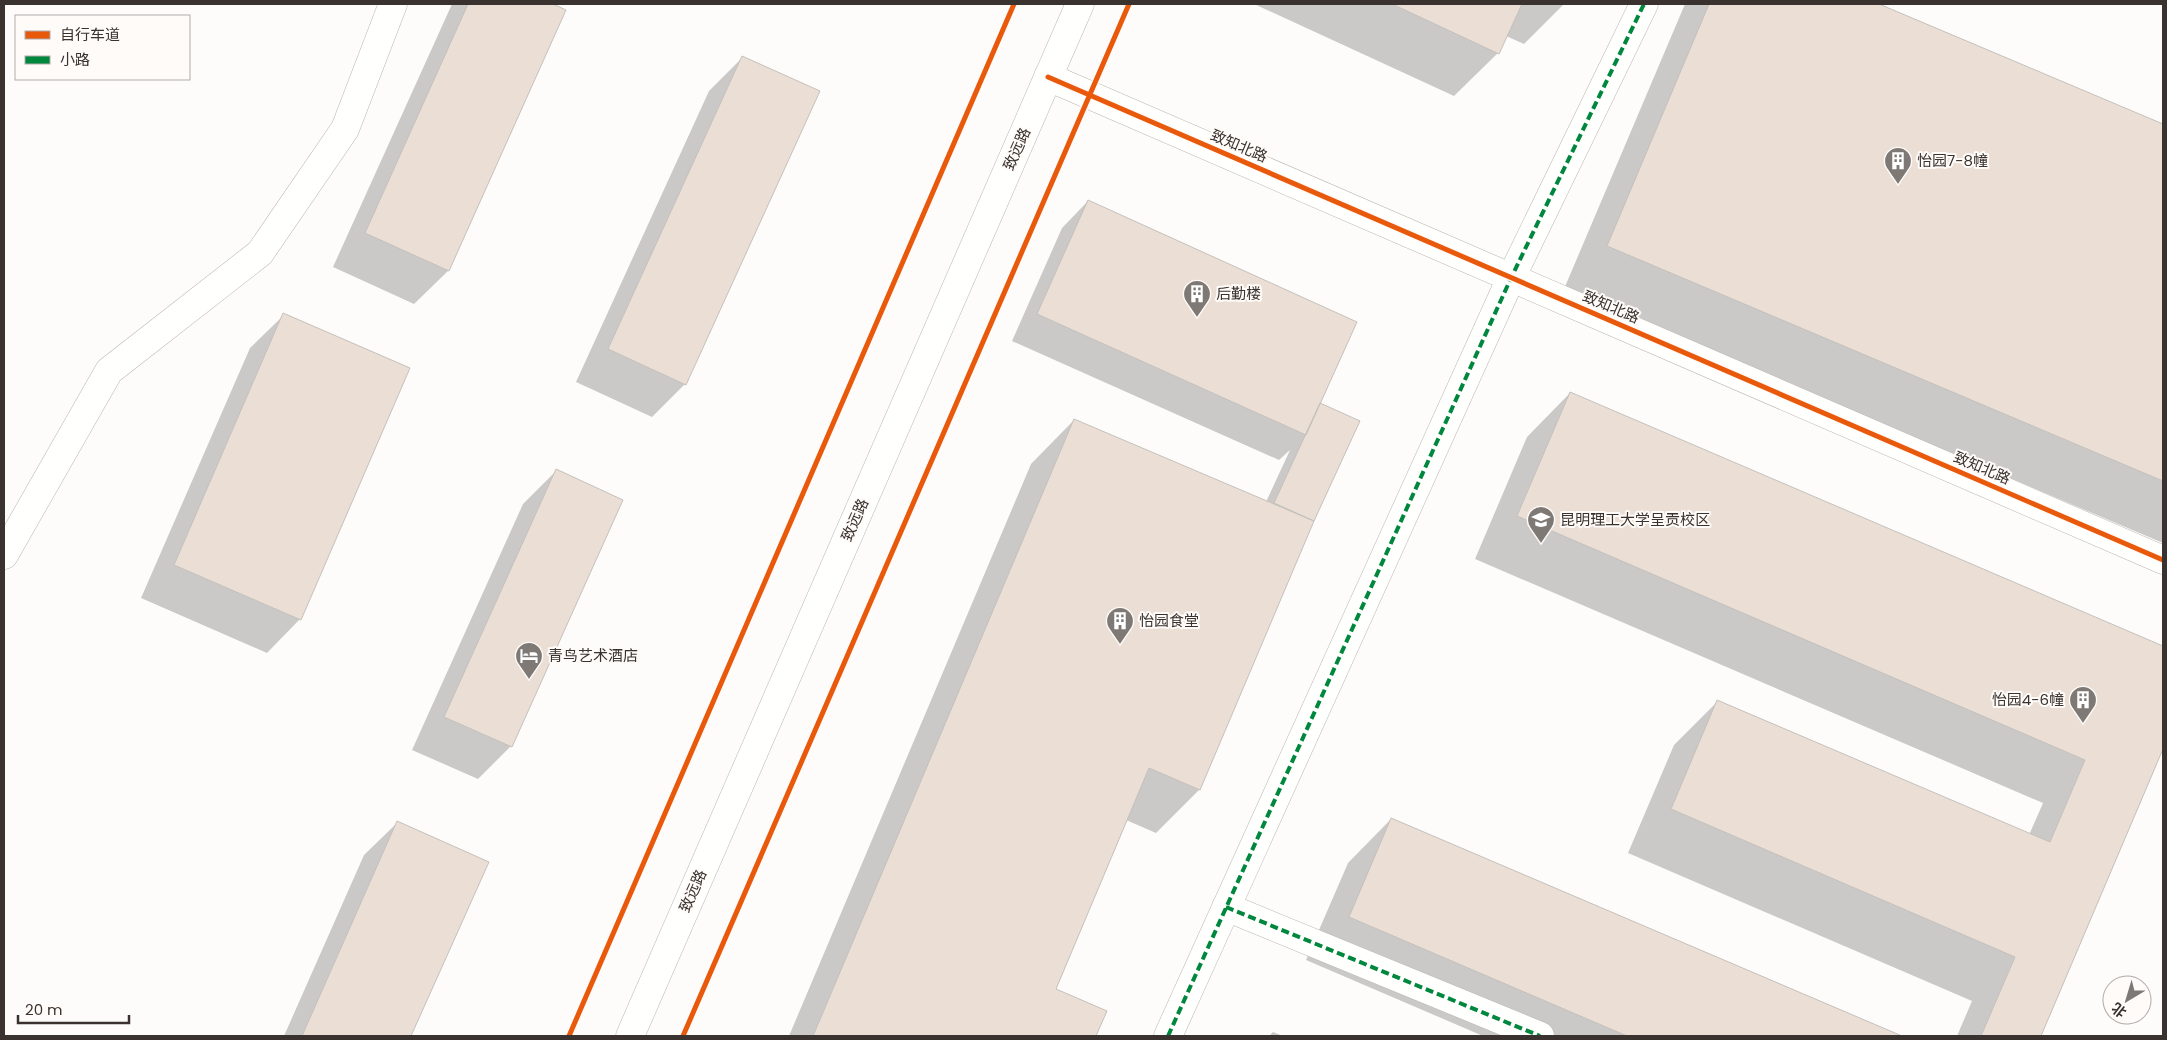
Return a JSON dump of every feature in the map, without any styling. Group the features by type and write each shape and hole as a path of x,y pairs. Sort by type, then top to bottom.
{"street":[{"path":"4,555 110,371 260,253 345,129 393,4"},
{"name":"致远路","path":"630,1036 1080,4"},
{"path":"1168,1036 1511,278 1644,4"},
{"name":"致知北路","path":"1048,77 2163,560"},
{"path":"1226,907 1540,1036"}],"building":[{"path":"468,4 553,4 566,10 449,271 365,233"},
{"path":"1392,4 1522,4 1499,54"},
{"name":"怡园7-8幢","path":"1709,4 1879,4 2163,124 2163,481 1607,246"},
{"path":"742,56 820,91 686,385 608,349"},
{"name":"后勤楼","path":"1088,200 1357,322 1306,435 1037,314"},
{"path":"283,313 410,368 301,620 174,565"},
{"name":"怡园4-6幢","path":"1570,392 2163,646 2163,749 2041,1036 1981,1036 2015,957 1671,809 1717,700 2050,842 2085,760 1517,516"},
{"path":"1320,403 1360,421 1314,521 1274,503"},
{"name":"怡园食堂","path":"1074,419 1314,521 1200,790 1149,768 1056,989 1107,1011 1096,1036 813,1036"},
{"path":"556,469 623,500 512,747 444,717"},
{"path":"1391,818 1902,1036 1627,1036 1349,917"},
{"path":"397,821 489,862 411,1036 302,1036"}],"marked path":[{"path":"1168,1036 1511,278 1644,4"},
{"path":"1226,907 1540,1036"}],"cycle path":[{"path":"569,1036 1014,4"},
{"path":"683,1036 1129,4"},
{"path":"1048,77 2163,560"}],"place":[{"name":"怡园7-8幢","path":"1898,185"},
{"name":"后勤楼","path":"1197,318"},
{"name":"昆明理工大学呈贡校区","path":"1541,544"},
{"name":"怡园食堂","path":"1120,645"},
{"name":"青鸟艺术酒店","path":"529,680"},
{"name":"怡园4-6幢","path":"2083,724"}]}
